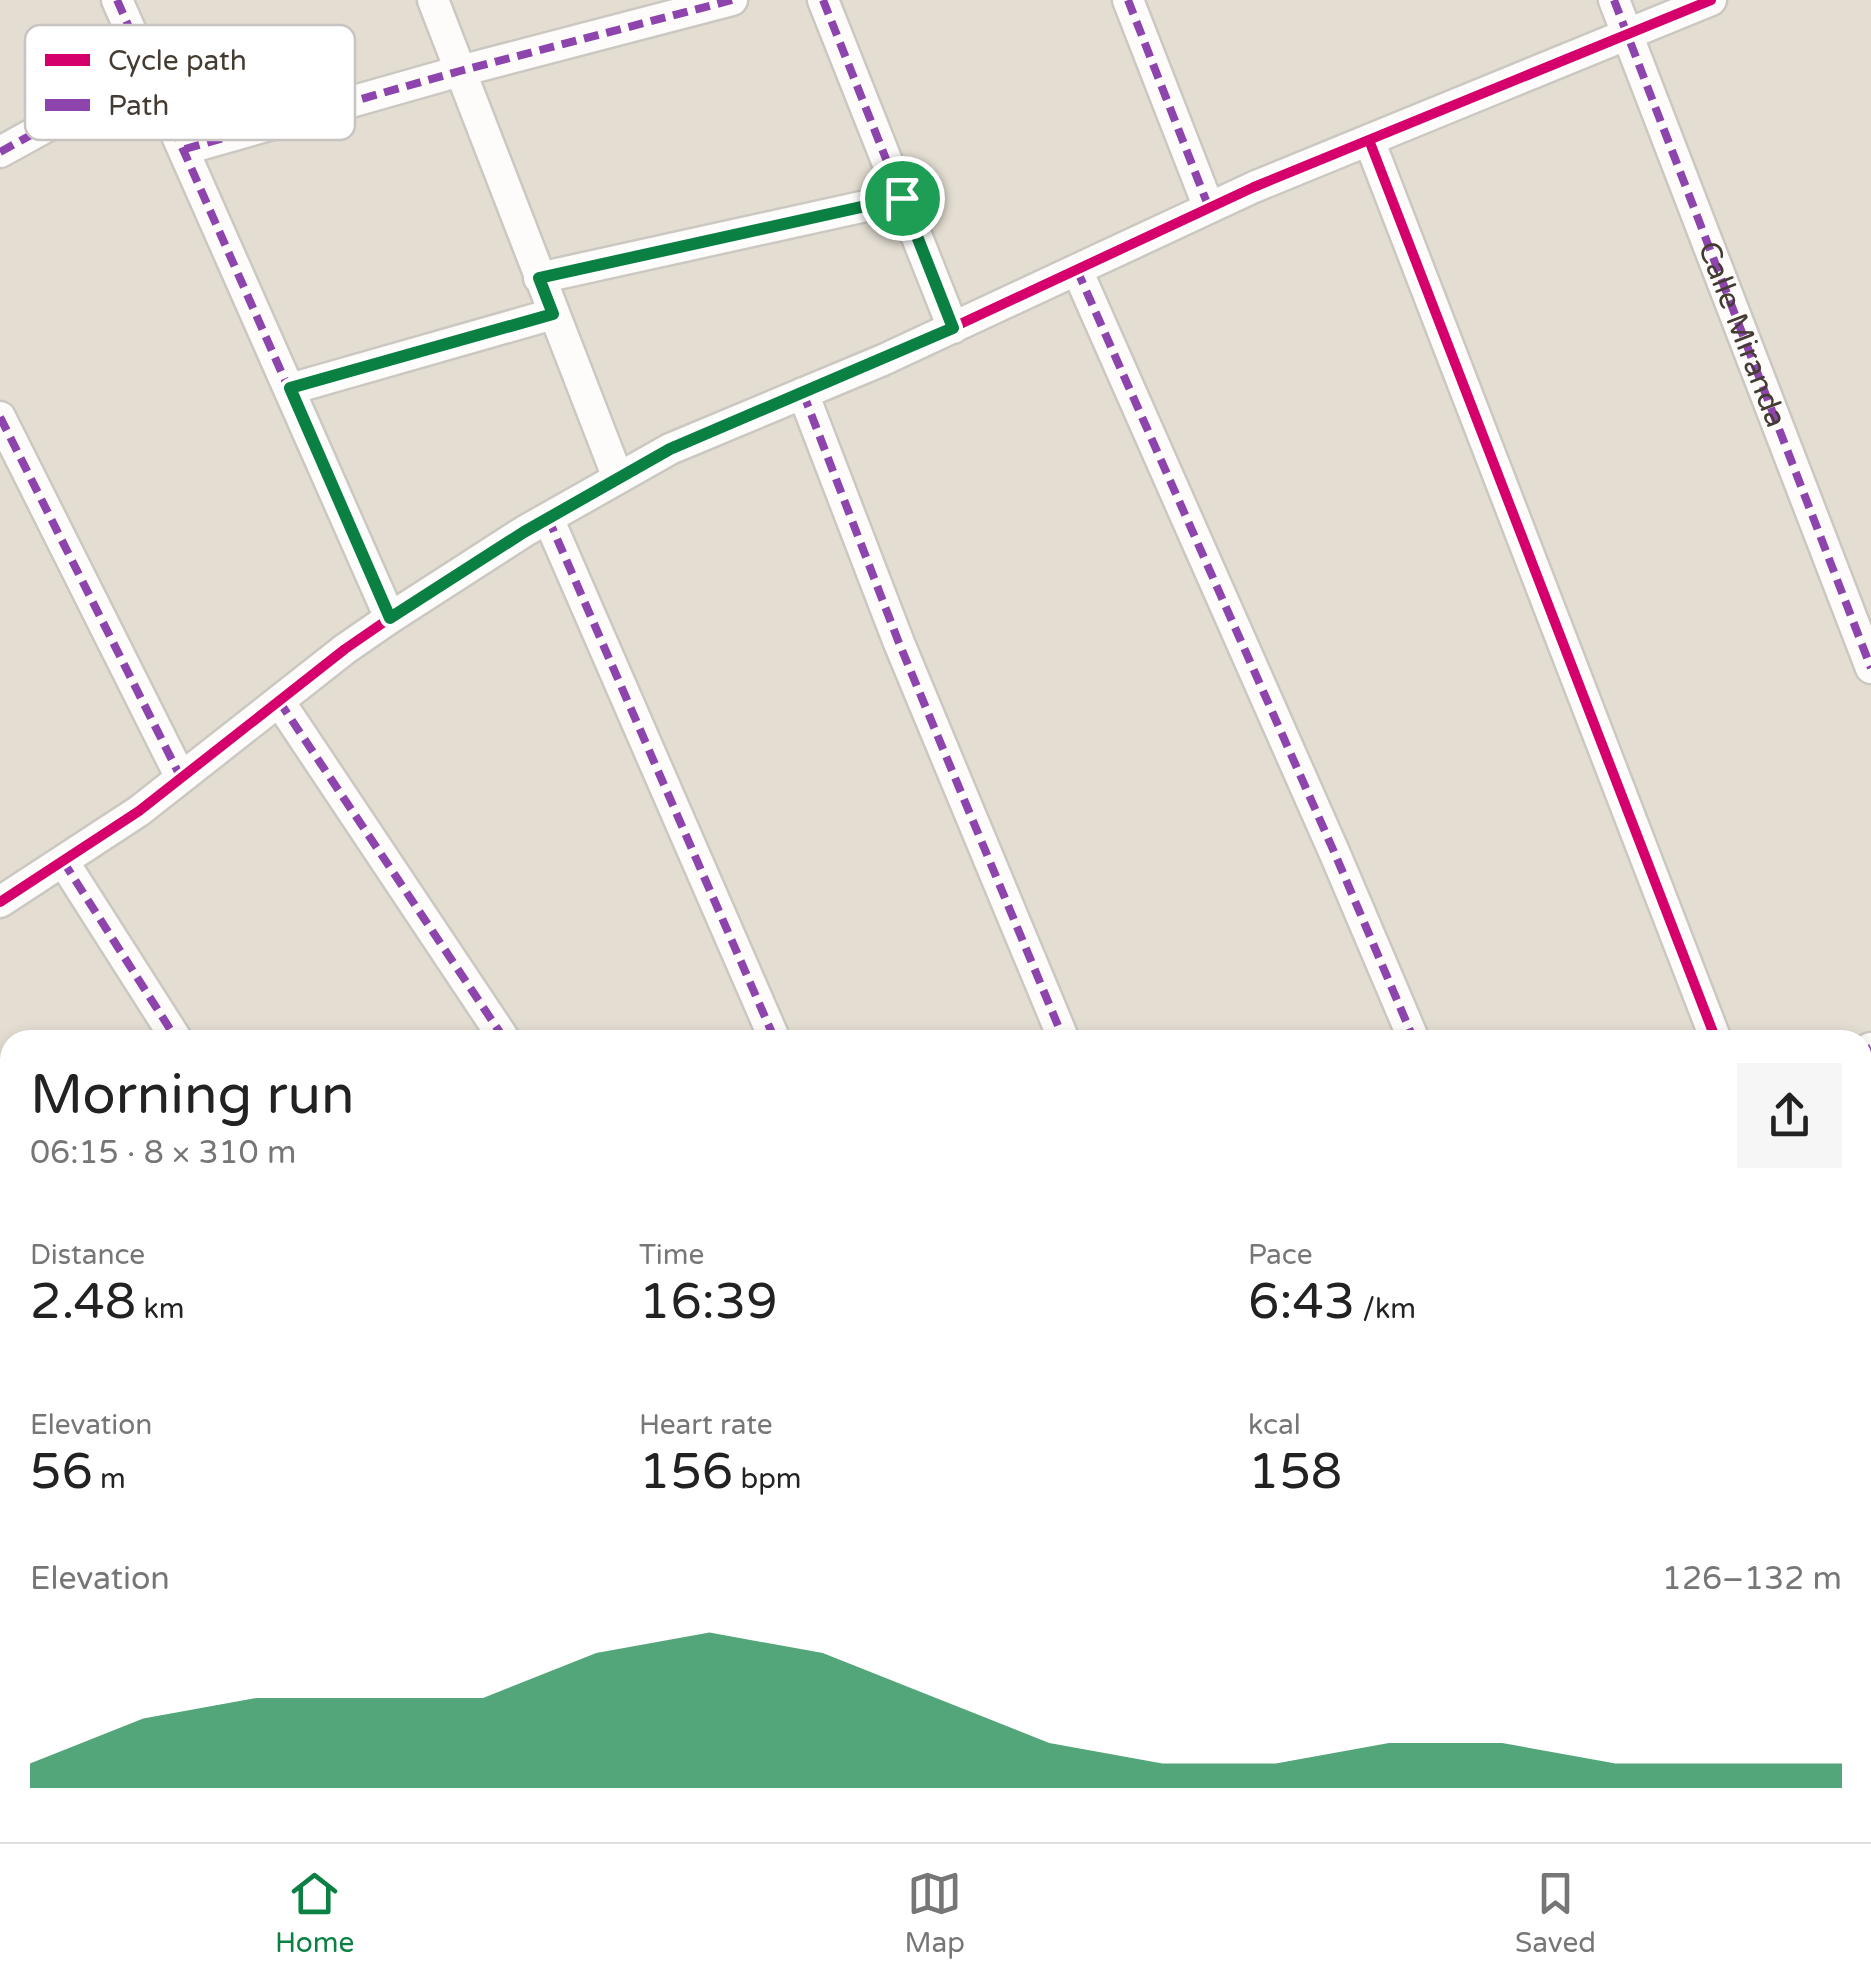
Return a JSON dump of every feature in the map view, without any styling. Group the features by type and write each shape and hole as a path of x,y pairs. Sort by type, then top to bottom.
{"street":[{"path":"117,0 128,25"},
{"path":"433,0 618,478"},
{"path":"355,101 732,0"},
{"path":"823,0 953,328"},
{"path":"1128,0 1209,208"},
{"name":"Calle Miranda","path":"1614,0 1871,668"},
{"path":"0,902 181,778 390,618 548,518 670,449 953,328 1209,208 1710,0"},
{"path":"0,152 25,138"},
{"path":"180,140 390,618"},
{"path":"184,149 216,140"},
{"path":"1369,140 1712,1030"},
{"path":"539,278 902,198"},
{"path":"1076,270 1336,854 1410,1030"},
{"path":"290,388 553,314"},
{"path":"803,393 899,643 1060,1030"},
{"path":"0,417 181,778"},
{"path":"548,518 771,1030"},
{"path":"280,702 498,1030"},
{"path":"63,861 171,1030"}],"shaded area":[{"path":"0,0 1871,0 1871,1030 0,1030"}],"marked path":[{"path":"117,0 128,25"},
{"path":"355,101 732,0"},
{"path":"823,0 953,328"},
{"path":"1128,0 1209,208"},
{"path":"1614,0 1871,668"},
{"path":"0,152 25,138"},
{"path":"179,140 390,618"},
{"path":"185,149 217,140"},
{"path":"539,278 902,198"},
{"path":"1077,270 1410,1030"},
{"path":"290,389 553,314"},
{"path":"803,393 899,643 1060,1030"},
{"path":"0,417 181,778"},
{"path":"548,518 771,1030"},
{"path":"279,701 498,1030"},
{"path":"63,861 171,1030"}],"cycle path":[{"path":"0,902 139,811 390,618 525,531 670,449 883,360 1254,187 1711,0"},
{"path":"1369,140 1712,1030"}],"route":[{"path":"902,198 953,328 670,449 524,532 390,618 290,388 553,314 539,278 902,198"}]}
